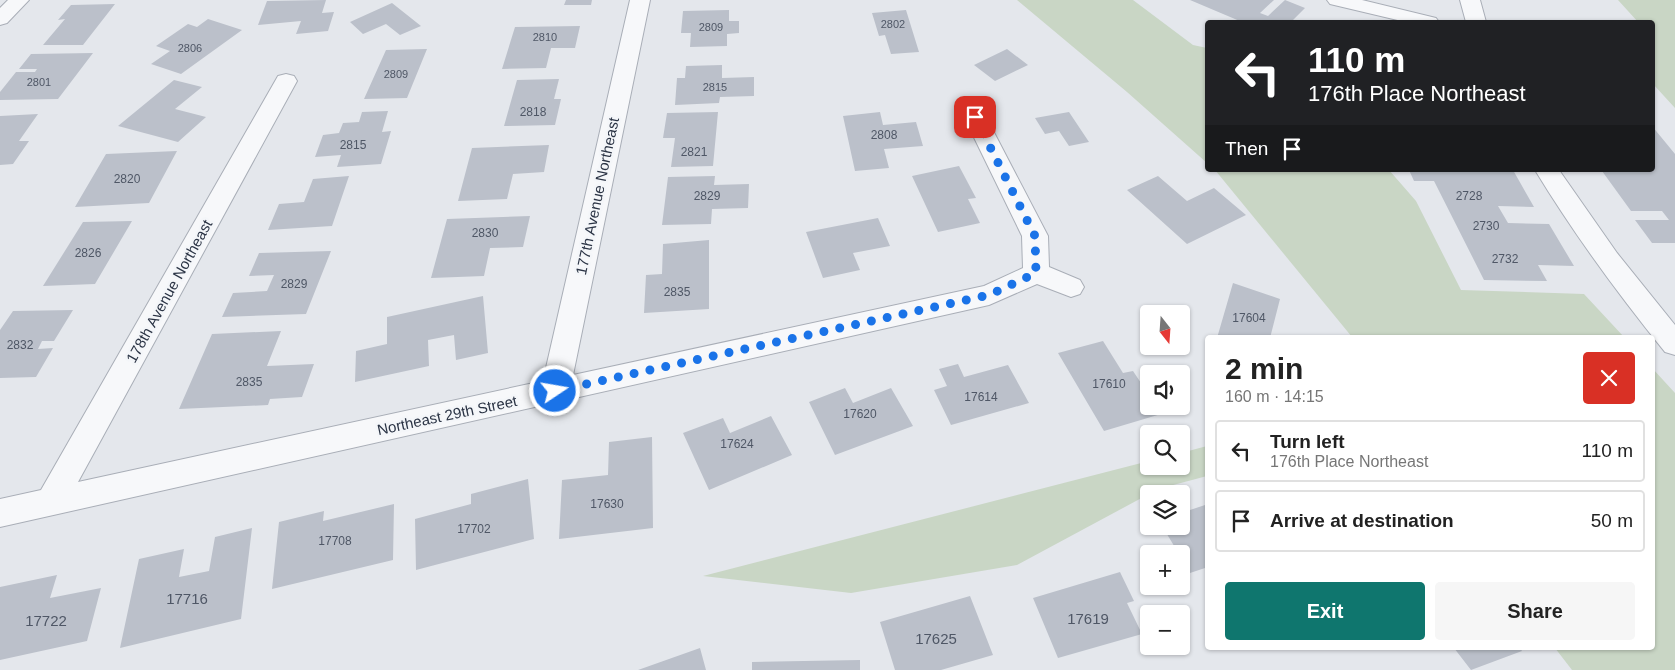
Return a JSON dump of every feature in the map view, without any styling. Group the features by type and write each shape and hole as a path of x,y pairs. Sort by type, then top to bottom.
{"street":[{"path":"0,19 19,0"},
{"name":"177th Avenue Northeast","path":"555,391 640,0"},
{"path":"1337,0 1422,20"},
{"path":"1470,0 1475,20"},
{"name":"178th Avenue Northeast","path":"51,502 286,81"},
{"path":"975,117 1035,236 1036,273 1071,287"},
{"path":"1548,172 1568,206 1632,293 1675,344"},
{"name":"Northeast 29th Street","path":"0,513 989,295 1036,273"}],"green space":[{"path":"1017,0 1133,0 1193,45 1205,48 1205,161 1127,92"},
{"path":"1618,0 1675,0 1675,108 1655,86 1655,20 1636,20"},
{"path":"1217,172 1391,172 1416,201 1461,290 1584,294 1622,335 1350,335"},
{"path":"1655,371 1675,393 1675,670 1572,670 1557,650 1655,650"},
{"path":"1205,447 1205,477 1173,485 1140,485 1140,499 1017,565 851,593 703,576 1140,463 1140,475 1190,475 1190,451"}],"building":[{"path":"326,0 322,13 334,12 328,31 296,34 301,21 258,25 267,1"},
{"path":"566,0 592,0 591,5 564,5"},
{"path":"1190,0 1274,0 1260,13 1268,16 1285,0 1305,8 1293,20 1237,20"},
{"path":"392,3 421,26 400,35 386,24 363,34 350,22"},
{"path":"115,4 83,45 43,45 65,19 58,20 71,5"},
{"path":"729,10 729,21 739,21 739,33 727,34 727,46 690,47 691,33 681,33 683,11"},
{"path":"906,10 919,52 891,54 885,35 879,36 872,13"},
{"path":"208,19 242,30 181,74 151,64 170,51 156,46 188,24 197,27"},
{"path":"580,26 575,48 551,48 546,68 502,69 515,27"},
{"path":"427,49 407,98 364,99 386,50"},
{"path":"1007,49 1028,65 995,81 974,65"},
{"path":"93,53 58,99 0,100 0,92 16,72 35,72 37,69 19,69 31,54"},
{"path":"722,65 722,78 754,77 754,96 720,97 719,103 675,105 677,78 685,78 686,66"},
{"path":"559,79 554,99 561,99 555,125 504,126 517,80"},
{"path":"174,80 202,87 175,109 206,117 178,142 118,126"},
{"path":"388,111 382,132 391,131 381,164 337,167 341,155 315,157 323,135 339,133 343,123 359,122 362,112"},
{"path":"718,112 713,166 671,167 675,138 663,138 667,113"},
{"path":"880,112 883,125 916,122 923,146 884,149 889,168 855,171 843,116"},
{"path":"1069,112 1089,142 1069,146 1059,131 1045,134 1035,118"},
{"path":"38,114 19,141 29,141 13,164 0,165 0,116"},
{"path":"1655,130 1675,154 1675,243 1652,243 1635,220 1669,220 1662,211 1631,211 1603,172 1655,172"},
{"path":"549,145 544,172 513,174 507,199 458,201 472,148"},
{"path":"177,151 149,203 75,207 106,154"},
{"path":"959,166 976,198 968,199 980,223 938,232 912,176"},
{"path":"1410,172 1514,172 1534,207 1498,206 1508,223 1549,224 1574,266 1538,265 1547,281 1484,280 1434,181 1414,181"},
{"path":"349,176 332,226 268,230 279,204 304,202 313,179"},
{"path":"715,176 714,185 749,184 748,208 712,209 711,224 662,225 668,177"},
{"path":"1158,176 1187,201 1214,188 1246,215 1187,244 1127,190"},
{"path":"530,216 523,247 490,248 484,276 431,278 447,219"},
{"path":"878,218 890,246 853,253 860,270 823,278 806,232"},
{"path":"132,221 95,284 43,286 83,222"},
{"path":"709,240 709,309 644,313 646,275 662,274 663,244"},
{"path":"331,251 306,314 222,317 233,293 267,291 274,275 249,276 259,253"},
{"path":"1233,283 1280,299 1271,335 1218,335"},
{"path":"483,296 488,353 456,360 454,335 428,340 429,366 355,382 356,351 387,344 387,317"},
{"path":"73,310 54,341 42,341 38,349 53,348 36,377 0,378 0,330 13,311"},
{"path":"281,331 267,366 314,364 302,397 270,399 268,405 179,409 212,334"},
{"path":"1103,341 1123,373 1133,371 1140,382 1140,415 1158,415 1104,431 1058,353"},
{"path":"958,364 964,377 1008,365 1029,403 951,425 934,390 947,386 939,369"},
{"path":"845,388 853,403 891,388 913,426 835,455 809,402"},
{"path":"771,416 792,455 709,490 683,433 723,418 730,433"},
{"path":"652,437 653,528 559,539 562,480 608,475 609,442"},
{"path":"528,479 534,539 416,570 415,519 471,504 471,494"},
{"path":"394,504 393,560 272,589 279,522 324,511 323,521"},
{"path":"1205,505 1205,568 1190,573 1190,545 1174,545 1167,535 1190,535 1190,510"},
{"path":"252,528 241,619 120,648 139,559 184,549 179,577 209,571 215,537"},
{"path":"1120,572 1134,601 1127,603 1140,630 1140,635 1058,658 1033,598"},
{"path":"57,575 50,598 101,588 87,641 0,660 0,587"},
{"path":"970,596 993,655 941,670 895,670 880,622"},
{"path":"700,648 706,670 638,670"},
{"path":"1456,650 1522,651 1471,670"},
{"path":"860,660 860,670 752,670 752,662"}],"route":[{"path":"555,391 989,295 1036,273 1035,236 975,117"}]}
